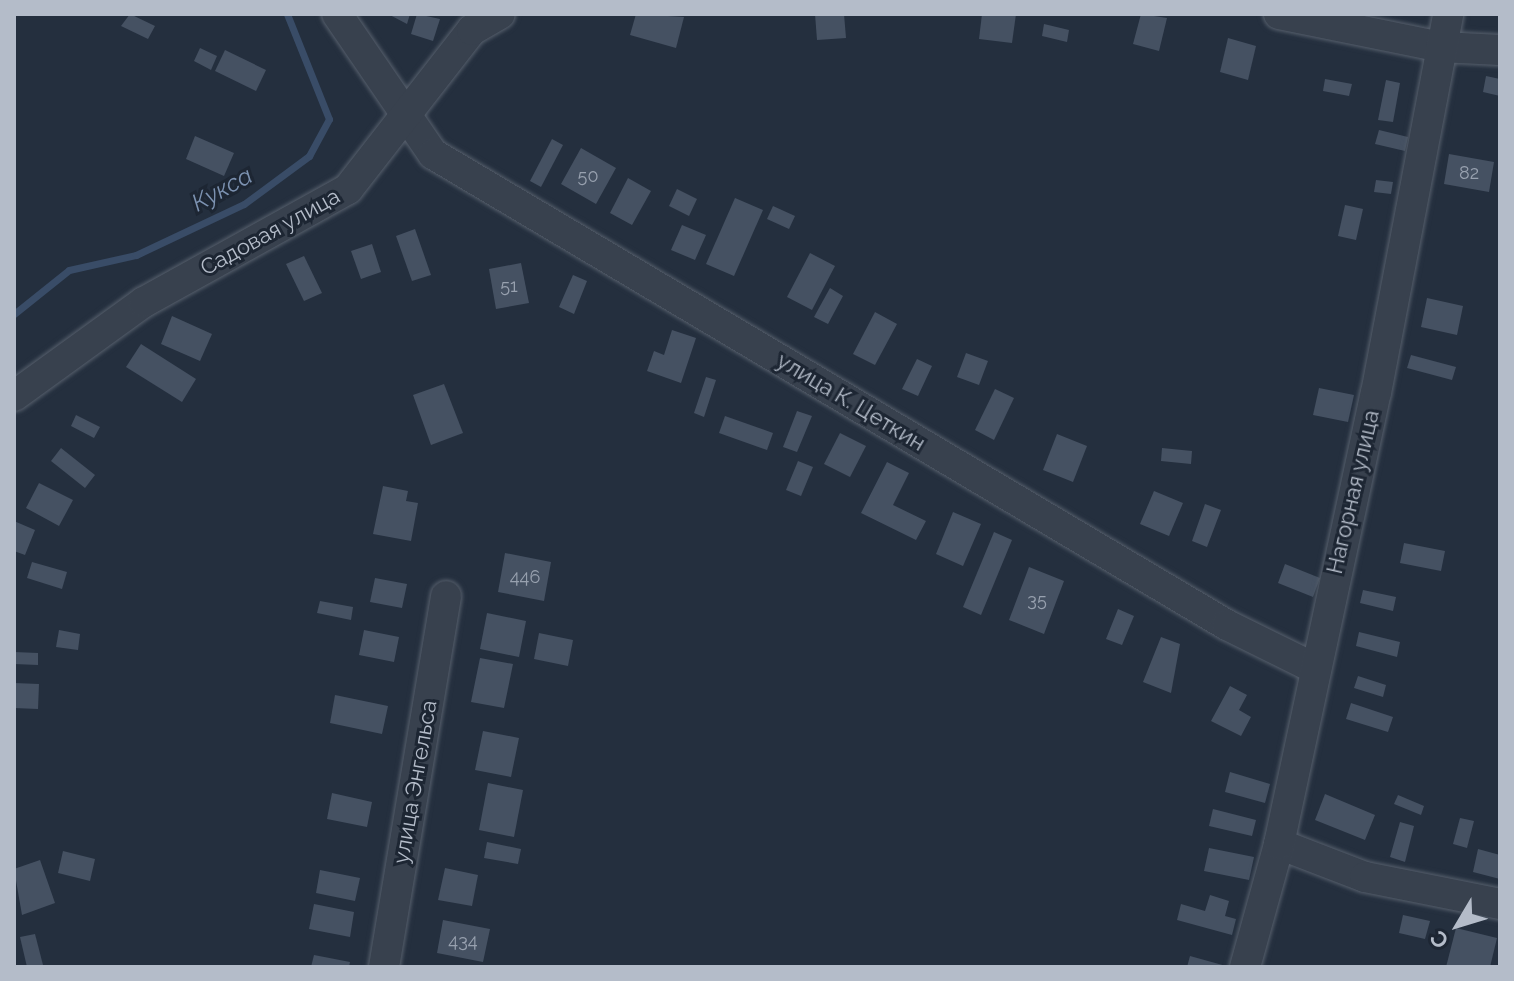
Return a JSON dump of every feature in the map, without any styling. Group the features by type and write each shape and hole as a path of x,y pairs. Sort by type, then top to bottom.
{"street":[{"path":"337,14 406,118"},
{"name":"Садовая улица","path":"14,396 144,302 348,189 472,30 500,14"},
{"path":"1279,14 1441,47 1500,50"},
{"name":"Нагорная улица","path":"1245,967 1279,844 1312,667 1376,393 1448,14"},
{"name":"улица К. Цеткин","path":"406,118 433,154 1227,625 1312,667"},
{"name":"улица Энгельса","path":"384,967 446,596"},
{"path":"1279,844 1365,877 1500,904"}],"building":[{"path":"130,14 155,26 148,39 121,26"},
{"path":"388,14 410,14 407,24"},
{"path":"417,14 440,19 433,41 411,34"},
{"path":"636,14 684,17 676,48 630,35"},
{"path":"815,14 844,14 846,38 817,40"},
{"path":"982,14 1016,14 1012,43 979,39"},
{"path":"1141,14 1167,18 1159,51 1133,44"},
{"path":"1044,24 1069,30 1067,42 1042,36"},
{"path":"1228,38 1256,46 1248,80 1220,72"},
{"path":"200,48 217,56 211,70 194,61"},
{"path":"225,50 266,70 256,91 215,71"},
{"path":"1486,76 1500,79 1500,96 1483,92"},
{"path":"1325,79 1352,84 1349,96 1323,91"},
{"path":"1386,80 1400,83 1393,122 1378,120"},
{"path":"1379,130 1408,137 1405,151 1375,144"},
{"path":"195,136 234,153 224,176 186,159"},
{"path":"552,139 563,145 541,187 530,181"},
{"path":"581,148 616,168 596,204 561,184"},
{"path":"1449,154 1494,162 1489,192 1444,184"},
{"path":"628,178 651,191 632,225 610,213"},
{"path":"1376,180 1393,182 1391,194 1374,192"},
{"path":"677,189 697,199 689,216 669,206"},
{"path":"735,198 763,210 734,276 706,264"},
{"path":"1345,205 1363,209 1356,240 1338,236"},
{"path":"773,206 795,216 789,229 767,219"},
{"path":"682,225 706,235 695,260 671,250"},
{"path":"415,229 431,275 412,281 396,236"},
{"path":"372,244 381,272 361,279 351,251"},
{"path":"810,253 835,266 812,310 787,297"},
{"path":"304,256 322,293 304,301 286,264"},
{"path":"521,263 529,303 496,309 489,269"},
{"path":"573,275 587,281 574,314 559,307"},
{"path":"830,288 843,296 828,324 814,317"},
{"path":"1427,298 1463,306 1457,335 1421,327"},
{"path":"875,312 897,324 875,365 853,354"},
{"path":"172,316 212,334 200,361 161,344"},
{"path":"672,330 696,338 681,383 647,371 654,351 664,355"},
{"path":"141,344 196,379 182,402 126,367"},
{"path":"966,353 988,361 979,385 957,377"},
{"path":"1411,355 1456,367 1452,380 1407,368"},
{"path":"917,359 932,366 918,396 902,389"},
{"path":"706,377 716,380 704,417 694,413"},
{"path":"444,384 463,433 431,445 413,395"},
{"path":"1319,388 1354,395 1348,422 1313,415"},
{"path":"995,389 1014,398 994,440 975,430"},
{"path":"797,411 812,416 797,452 783,447"},
{"path":"76,415 100,427 94,438 71,426"},
{"path":"725,416 773,433 767,450 719,433"},
{"path":"840,433 866,446 850,477 824,464"},
{"path":"1057,434 1087,446 1073,482 1043,470"},
{"path":"61,448 95,475 85,488 51,461"},
{"path":"1162,448 1192,451 1191,464 1161,461"},
{"path":"798,461 813,467 801,496 786,490"},
{"path":"887,462 909,473 893,505 926,521 916,540 861,513"},
{"path":"39,483 73,500 59,526 26,508"},
{"path":"383,486 408,491 406,501 418,503 411,541 373,534"},
{"path":"1154,491 1183,503 1169,536 1140,524"},
{"path":"1205,504 1221,510 1207,547 1192,541"},
{"path":"953,512 981,524 963,566 936,554"},
{"path":"14,521 35,530 25,555 14,551"},
{"path":"994,532 1012,540 981,615 963,607"},
{"path":"1404,543 1445,551 1441,571 1400,563"},
{"path":"505,553 551,562 544,601 498,592"},
{"path":"32,562 67,572 62,589 27,578"},
{"path":"1285,564 1320,578 1313,597 1278,583"},
{"path":"1029,567 1064,581 1044,634 1009,620"},
{"path":"375,578 407,584 402,608 370,602"},
{"path":"1363,590 1396,597 1393,611 1360,603"},
{"path":"320,601 353,607 351,620 317,613"},
{"path":"1118,609 1134,616 1122,645 1106,639"},
{"path":"487,613 526,621 519,657 480,649"},
{"path":"59,630 80,634 78,650 56,647"},
{"path":"364,630 399,637 394,662 359,655"},
{"path":"1359,632 1400,642 1397,657 1356,646"},
{"path":"539,633 573,640 568,666 534,659"},
{"path":"1161,637 1180,644 1171,693 1143,682"},
{"path":"14,652 38,653 38,665 14,664"},
{"path":"480,658 513,664 504,708 471,702"},
{"path":"1358,676 1386,685 1383,697 1354,688"},
{"path":"14,683 39,684 38,709 14,708"},
{"path":"1230,686 1247,695 1239,710 1251,717 1241,736 1211,721"},
{"path":"335,695 388,706 382,734 330,723"},
{"path":"1351,703 1393,717 1388,732 1346,719"},
{"path":"483,731 519,738 511,777 475,770"},
{"path":"1230,772 1270,784 1265,803 1225,792"},
{"path":"488,783 523,790 514,837 479,830"},
{"path":"332,793 372,802 367,827 327,819"},
{"path":"1325,794 1375,815 1365,840 1315,820"},
{"path":"1398,795 1424,806 1421,815 1394,804"},
{"path":"1213,809 1256,820 1252,836 1209,826"},
{"path":"1460,818 1474,821 1467,848 1453,844"},
{"path":"1400,822 1414,826 1405,862 1390,857"},
{"path":"487,842 521,849 518,864 484,858"},
{"path":"1209,848 1254,857 1249,880 1204,871"},
{"path":"1478,849 1500,855 1500,879 1473,872"},
{"path":"63,851 95,859 90,881 58,873"},
{"path":"40,860 55,903 22,915 14,869"},
{"path":"445,868 478,875 472,906 438,900"},
{"path":"320,870 360,878 355,901 316,893"},
{"path":"1210,895 1229,901 1225,916 1236,919 1232,935 1177,920 1181,904 1205,911"},
{"path":"314,904 354,912 350,937 309,929"},
{"path":"1403,915 1430,921 1425,939 1399,933"},
{"path":"443,920 490,929 483,962 437,953"},
{"path":"1456,928 1497,938 1490,967 1446,967"},
{"path":"35,934 43,965 27,967 20,937"},
{"path":"314,955 350,962 349,967 311,967"},
{"path":"1190,956 1226,966 1187,967"}],"waterway":[{"name":"Кукса","path":"14,314 69,270 136,255 244,204 309,156 329,119 287,14"}]}
